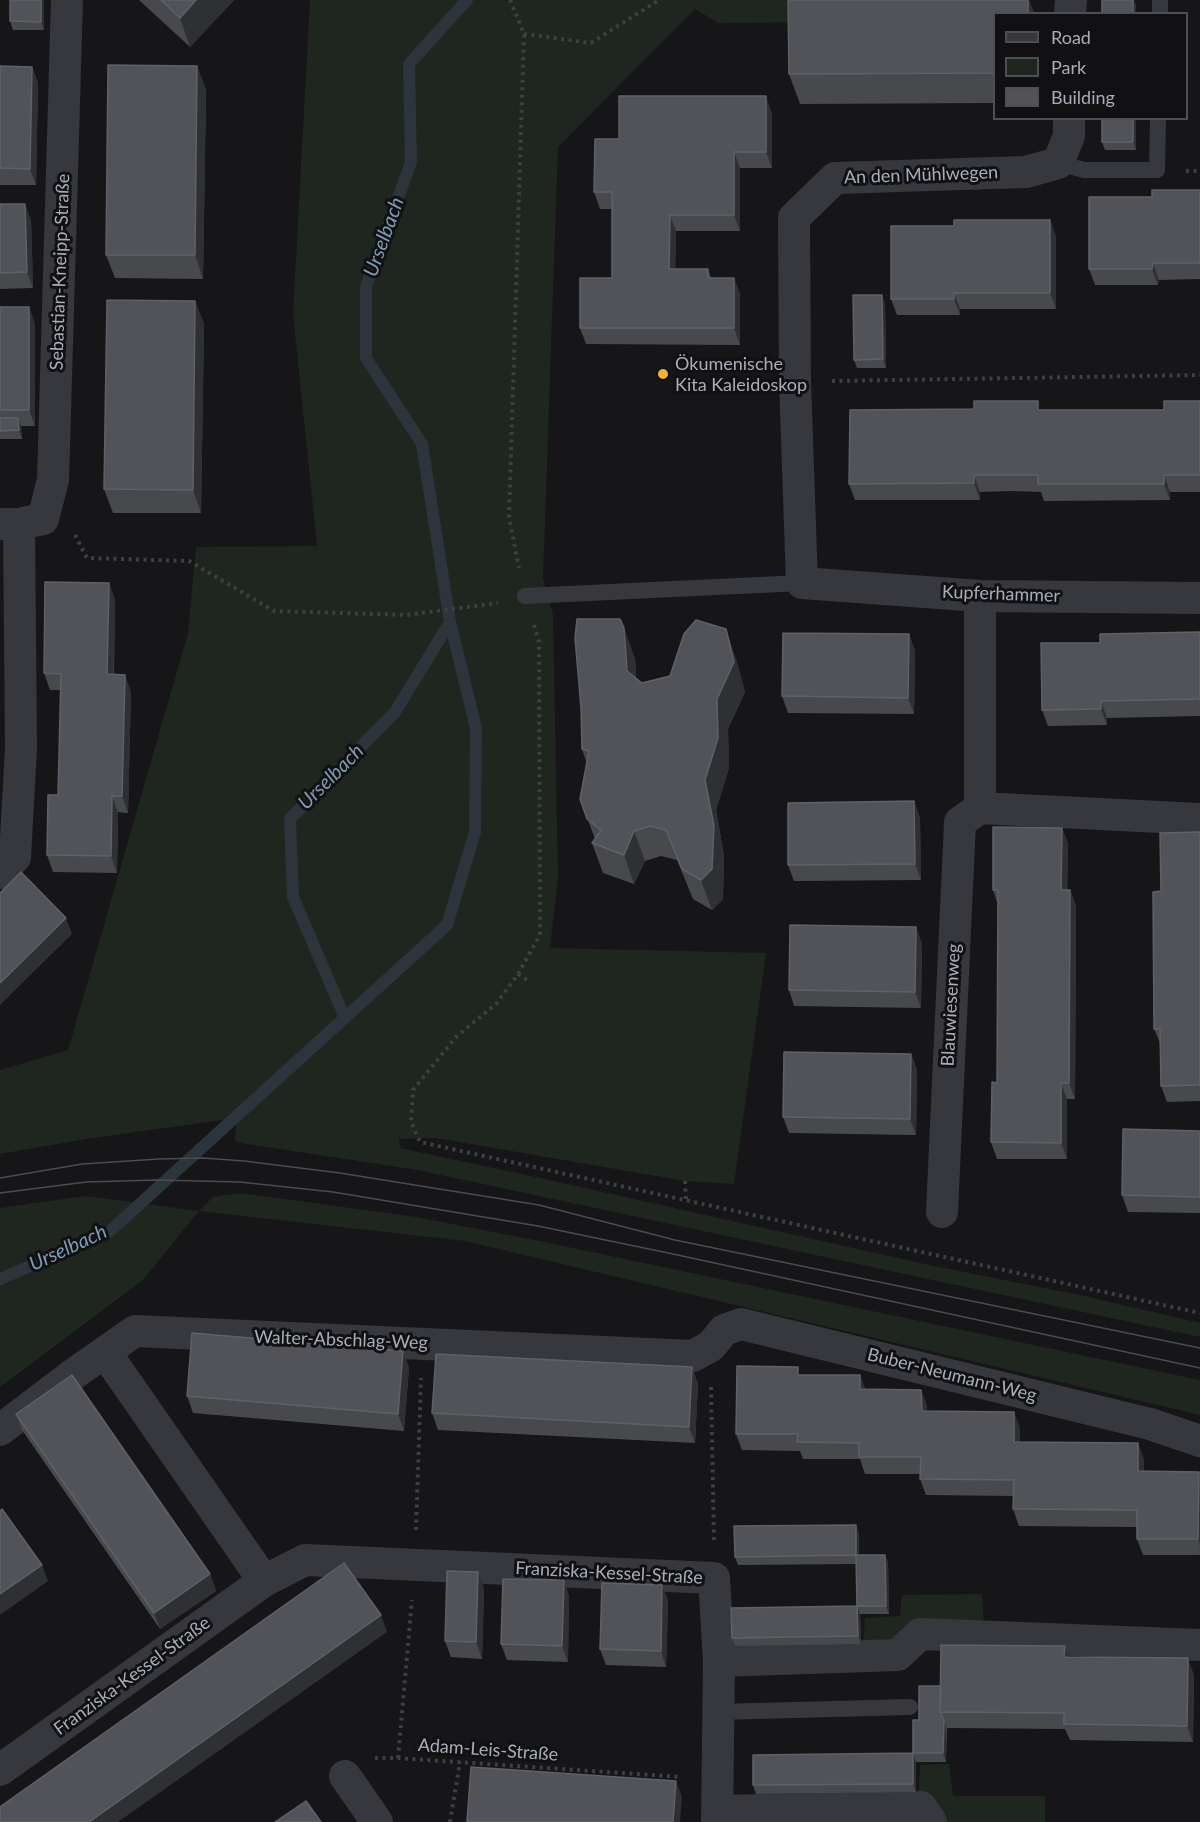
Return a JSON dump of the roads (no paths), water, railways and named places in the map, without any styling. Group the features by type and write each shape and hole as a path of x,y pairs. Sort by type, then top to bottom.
{"street":[{"name":"Sebastian-Kneipp-Straße","path":"0,873 15,857 21,748 21,522 54,480 67,0"},
{"path":"1058,162 1069,136 1069,120"},
{"name":"An den Mühlwegen","path":"802,583 795,381 794,218 835,178 1026,172 1058,162"},
{"name":"Kupferhammer","path":"802,583 980,596 1200,597"},
{"path":"980,596 980,808 1200,819"},
{"name":"Blauwiesenweg","path":"942,1212 960,822 980,808"},
{"name":"Buber-Neumann-Weg","path":"711,1346 724,1330 741,1324 1150,1424 1200,1441"},
{"name":"Walter-Abschlag-Weg","path":"0,1430 135,1331 693,1356 711,1346"},
{"path":"105,1352 264,1581"},
{"name":"Franziska-Kessel-Straße","path":"0,1770 264,1581 305,1560 714,1578 718,1661 717,1816"},
{"path":"718,1661 898,1655 920,1634 1200,1645"},
{"path":"345,1776 377,1822"},
{"path":"717,1816 921,1807 931,1822"}],"lane":[{"path":"1058,162 1084,170 1157,171 1158,120"},
{"path":"525,596 802,583"},
{"path":"718,1712 910,1707"}],"waterway":[{"name":"Urselbach","path":"0,1279 109,1232 447,925 475,832 476,728 450,622 422,444 366,358 366,287 411,162 409,64 467,0"},
{"name":"Urselbach","path":"345,1018 293,897 290,819 395,712 450,622"}],"tram line":[{"path":"0,1178 82,1164 203,1158 340,1173 539,1205 675,1240 1200,1348"},
{"path":"0,1193 86,1182 157,1180 240,1182 333,1192 538,1226 1200,1368"}],"place":[{"name":"Ökumenische Kita Kaleidoskop","path":"663,374"}]}
